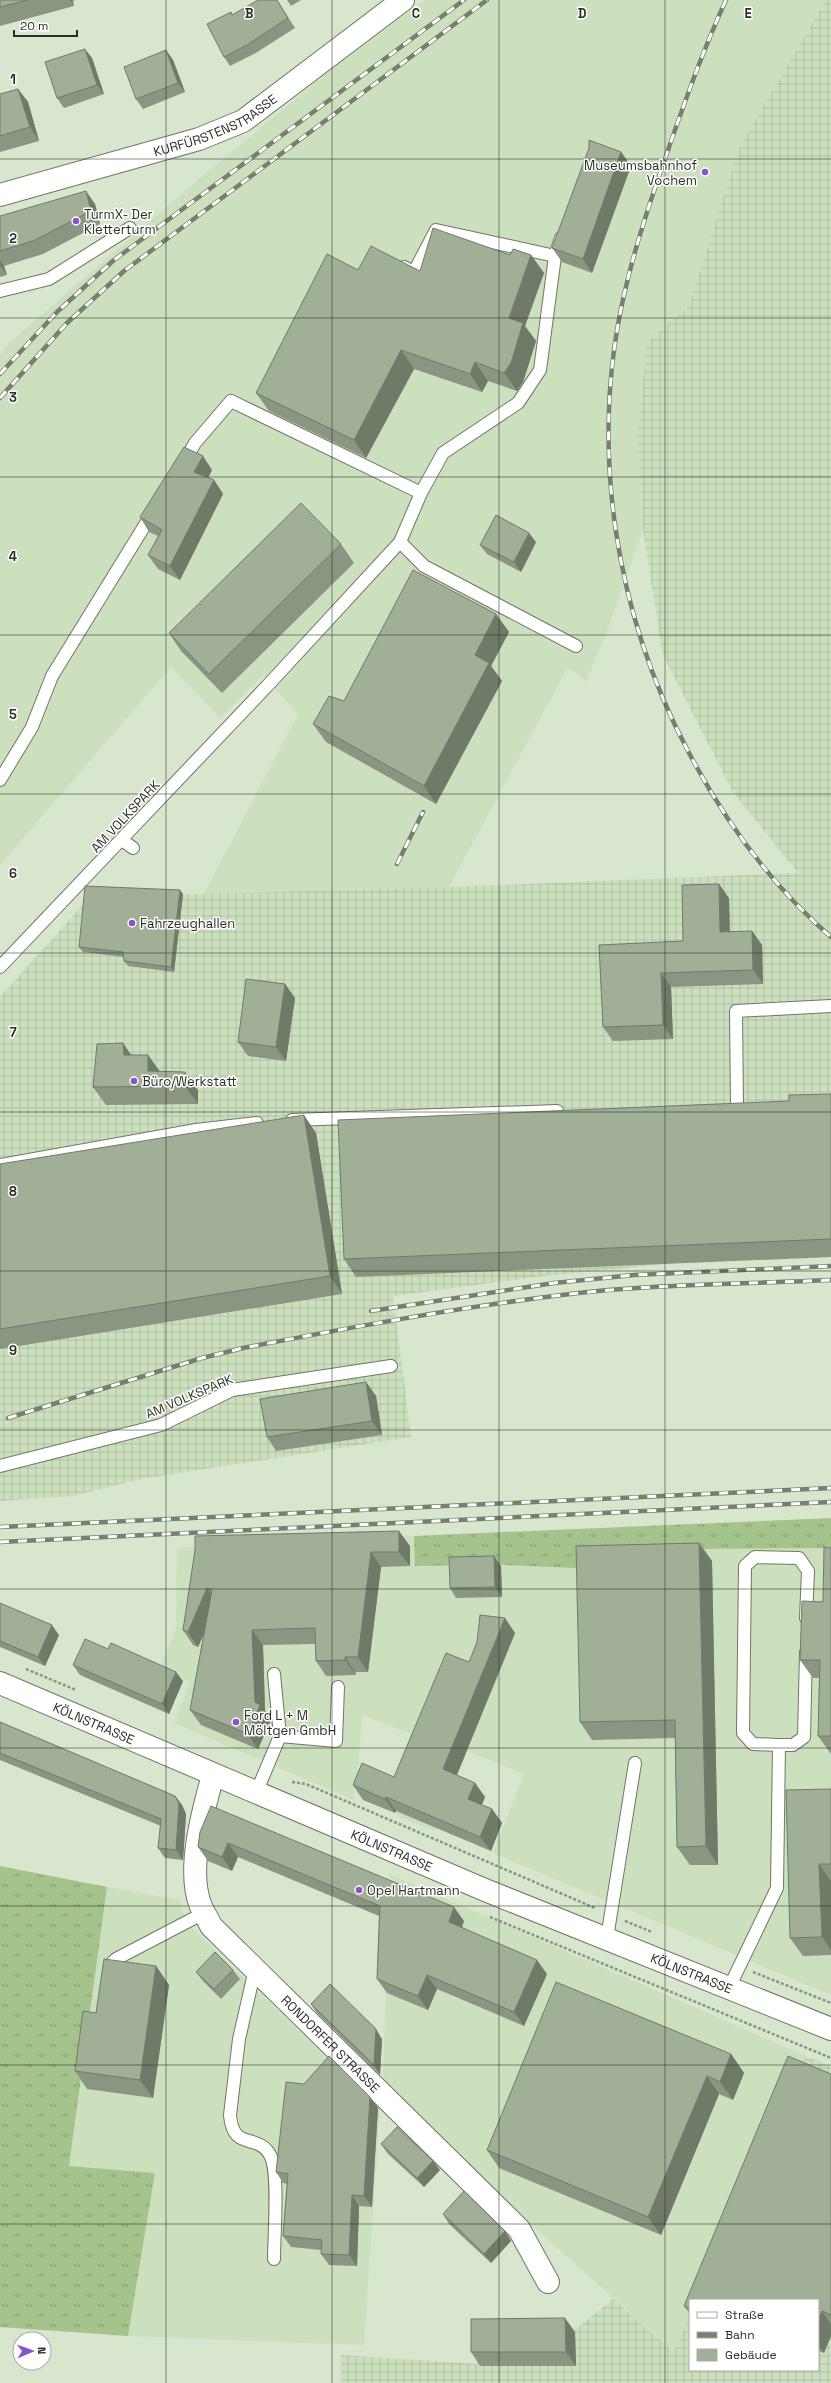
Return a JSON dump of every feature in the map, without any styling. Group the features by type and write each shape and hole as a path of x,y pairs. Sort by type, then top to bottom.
{"street":[{"name":"KURFÜRSTENSTRASSE","path":"0,196 199,140 230,128 243,121 403,0"},
{"name":"KÖLNSTRASSE","path":"0,1683 485,1890 831,2029"},
{"name":"RONDORFER STRASSE","path":"213,1775 200,1826 195,1881 200,1904 211,1926 519,2229 548,2282"}],"lane":[{"name":"AM VOLKSPARK","path":"0,967 269,684 400,542 421,493 443,453 518,404 540,370 555,256 566,226"},
{"path":"0,291 49,279 130,228"},
{"path":"393,260 414,272 436,230 555,256"},
{"path":"175,476 195,443 231,401 421,493"},
{"path":"0,780 32,727 52,676 159,503"},
{"path":"400,542 424,566 576,646"},
{"path":"122,840 133,848"},
{"path":"737,1107 736,1011 831,1006"},
{"path":"722,1107 753,1106"},
{"path":"0,1165 196,1130 276,1121 366,1116 570,1111"},
{"name":"AM VOLKSPARK","path":"0,1466 161,1425 232,1390 391,1366"},
{"path":"806,1627 808,1571 799,1558 755,1557 745,1566 742,1732 753,1744 793,1745 804,1738 806,1642"},
{"path":"256,1793 280,1736 274,1674"},
{"path":"280,1736 336,1741 338,1687"},
{"path":"729,1988 777,1888 779,1745"},
{"path":"607,1938 635,1763"},
{"path":"108,1976 112,1963 116,1959 204,1913"},
{"path":"255,1969 239,2039 230,2115 231,2126 234,2132 241,2138 261,2144 267,2150 272,2159 275,2192 274,2259"}],"path":[{"path":"21,1667 35,1671 80,1692"},
{"path":"264,1773 288,1782 306,1784 610,1915 658,1934"},
{"path":"485,1890 476,1912 831,2058"},
{"path":"740,1967 831,2003"}],"shaded area":[{"path":"425,0 826,0 739,148 689,306 647,342 638,436 643,530 608,629 586,682 568,667 449,887 204,894 298,714 263,675 220,718 171,667 0,865 0,356 9,343 200,178 345,58"},
{"path":"826,0 831,0 831,1255 708,1260 544,1276 393,1296 411,1437 141,1479 73,1496 0,1501 0,997 90,897 449,887 798,873 733,792 663,655 643,530 638,436 647,342 689,306 739,148"},
{"path":"414,1536 416,1566 501,1565 576,1568 578,1550 831,1548 831,1995 493,1853 524,1774 467,1751 435,1831 396,1816 426,1740 363,1715 354,1800 174,1723 190,1682 159,1669 176,1628 177,1548"},
{"path":"389,1874 806,2056 698,2299 689,2299 689,2319 675,2352 382,2093 391,1891"},
{"path":"107,1887 180,1900 183,1913 191,1927 380,2109 364,2345 128,2336 155,2173 69,2166"},
{"path":"806,2056 831,2067 831,2383 341,2383 341,2355 478,2364 479,2324 576,2329 613,2299 674,2352 689,2319 689,2371 819,2371 819,2299 698,2299"}],"green space":[{"path":"831,1518 831,1548 578,1550 576,1568 501,1565 415,1566 414,1536"},
{"path":"0,1866 107,1887 69,2166 155,2173 128,2336 0,2327"}],"building":[{"path":"0,0 28,0 0,7"},
{"path":"258,0 277,0 288,18 247,45 224,57 207,24 231,12 232,15"},
{"path":"85,49 97,85 57,98 45,62"},
{"path":"166,50 178,83 136,99 124,67"},
{"path":"18,89 30,127 0,136 0,94"},
{"path":"589,140 621,152 583,259 552,248 589,148"},
{"path":"86,191 91,211 33,241 0,251 0,216"},
{"path":"433,228 510,255 513,249 531,255 509,318 523,323 511,363 504,373 475,362 470,374 401,350 354,440 256,393 327,254 358,270 371,246 420,271"},
{"path":"184,447 203,456 194,472 214,480 170,566 148,555 162,530 140,517"},
{"path":"301,503 341,544 209,674 169,633"},
{"path":"496,515 529,533 514,562 480,545"},
{"path":"413,570 496,614 475,655 489,663 424,786 313,724 329,696 344,701"},
{"path":"719,884 720,932 752,931 753,970 661,973 663,1025 603,1027 599,945 683,941 682,885"},
{"name":"Fahrzeughallen","path":"85,886 180,890 171,967 124,961 123,952 79,947"},
{"path":"246,979 285,984 276,1047 238,1042"},
{"path":"123,1043 124,1055 148,1055 148,1071 185,1072 185,1086 93,1087 97,1044"},
{"path":"831,1094 831,1239 344,1259 338,1120 789,1101 789,1095"},
{"path":"304,1115 330,1276 0,1329 0,1164"},
{"path":"366,1382 372,1421 267,1437 260,1399"},
{"path":"399,1531 399,1552 371,1552 358,1657 345,1657 345,1660 316,1661 315,1628 252,1630 255,1702 260,1705 248,1734 190,1710 212,1590 207,1588 188,1632 183,1630 195,1550 195,1536"},
{"path":"699,1543 706,1846 677,1847 675,1720 580,1722 576,1546"},
{"path":"824,1547 831,1548 831,1736 818,1736 820,1660 800,1660 802,1601 823,1602"},
{"path":"494,1556 495,1587 450,1588 449,1557"},
{"path":"0,1603 52,1625 38,1657 0,1641"},
{"path":"480,1615 505,1618 443,1769 475,1783 468,1799 492,1809 480,1837 386,1797 385,1799 353,1785 362,1763 394,1777 446,1653 469,1662 477,1642"},
{"path":"85,1639 108,1649 111,1643 176,1672 162,1704 73,1665"},
{"path":"0,1722 175,1796 179,1804 176,1850 158,1848 161,1819 0,1753"},
{"path":"831,1789 831,1864 819,1864 822,1937 790,1938 786,1790"},
{"path":"211,1806 454,1907 449,1922 537,1960 514,2012 427,1975 418,1996 377,1979 380,1906 228,1843 222,1857 198,1847 200,1832"},
{"path":"215,1952 233,1970 214,1989 196,1972"},
{"path":"104,1959 156,1966 140,2080 75,2071 83,2011 96,2013"},
{"path":"556,1982 731,2054 720,2082 707,2076 648,2217 487,2150"},
{"path":"330,1984 376,2029 374,2065 311,2004"},
{"path":"329,2056 370,2097 364,2196 352,2195 349,2255 321,2254 322,2240 283,2236 288,2174 276,2172 286,2082 304,2084"},
{"path":"788,2056 831,2074 831,2315 822,2311 819,2318 819,2299 689,2299 689,2308 684,2306"},
{"path":"397,2127 433,2161 417,2178 381,2144"},
{"path":"464,2191 505,2231 484,2254 443,2214"},
{"path":"565,2318 566,2352 471,2352 471,2319"}],"railway":[{"path":"0,374 57,312 114,260 464,0"},
{"path":"0,398 67,323 124,271 487,0"},
{"path":"726,0 695,76 661,170 638,241 624,295 614,353 609,411 610,470 616,529 626,586 642,643 663,698 688,751 717,802 751,851 789,896 831,937"},
{"path":"397,864 423,812"},
{"path":"371,1311 554,1283 634,1275 831,1266"},
{"path":"8,1418 202,1358 243,1348 402,1319 522,1300 595,1291 663,1286 831,1280"},
{"path":"0,1527 831,1488"},
{"path":"0,1542 831,1502"}],"place":[{"name":"Museumsbahnhof Vochem","path":"705,172"},
{"name":"TurmX- Der Kletterturm","path":"76,221"},
{"name":"Fahrzeughallen","path":"132,923"},
{"name":"Büro/Werkstatt","path":"134,1081"},
{"name":"Ford L + M Möltgen GmbH","path":"236,1722"},
{"name":"Opel Hartmann","path":"359,1890"}]}
